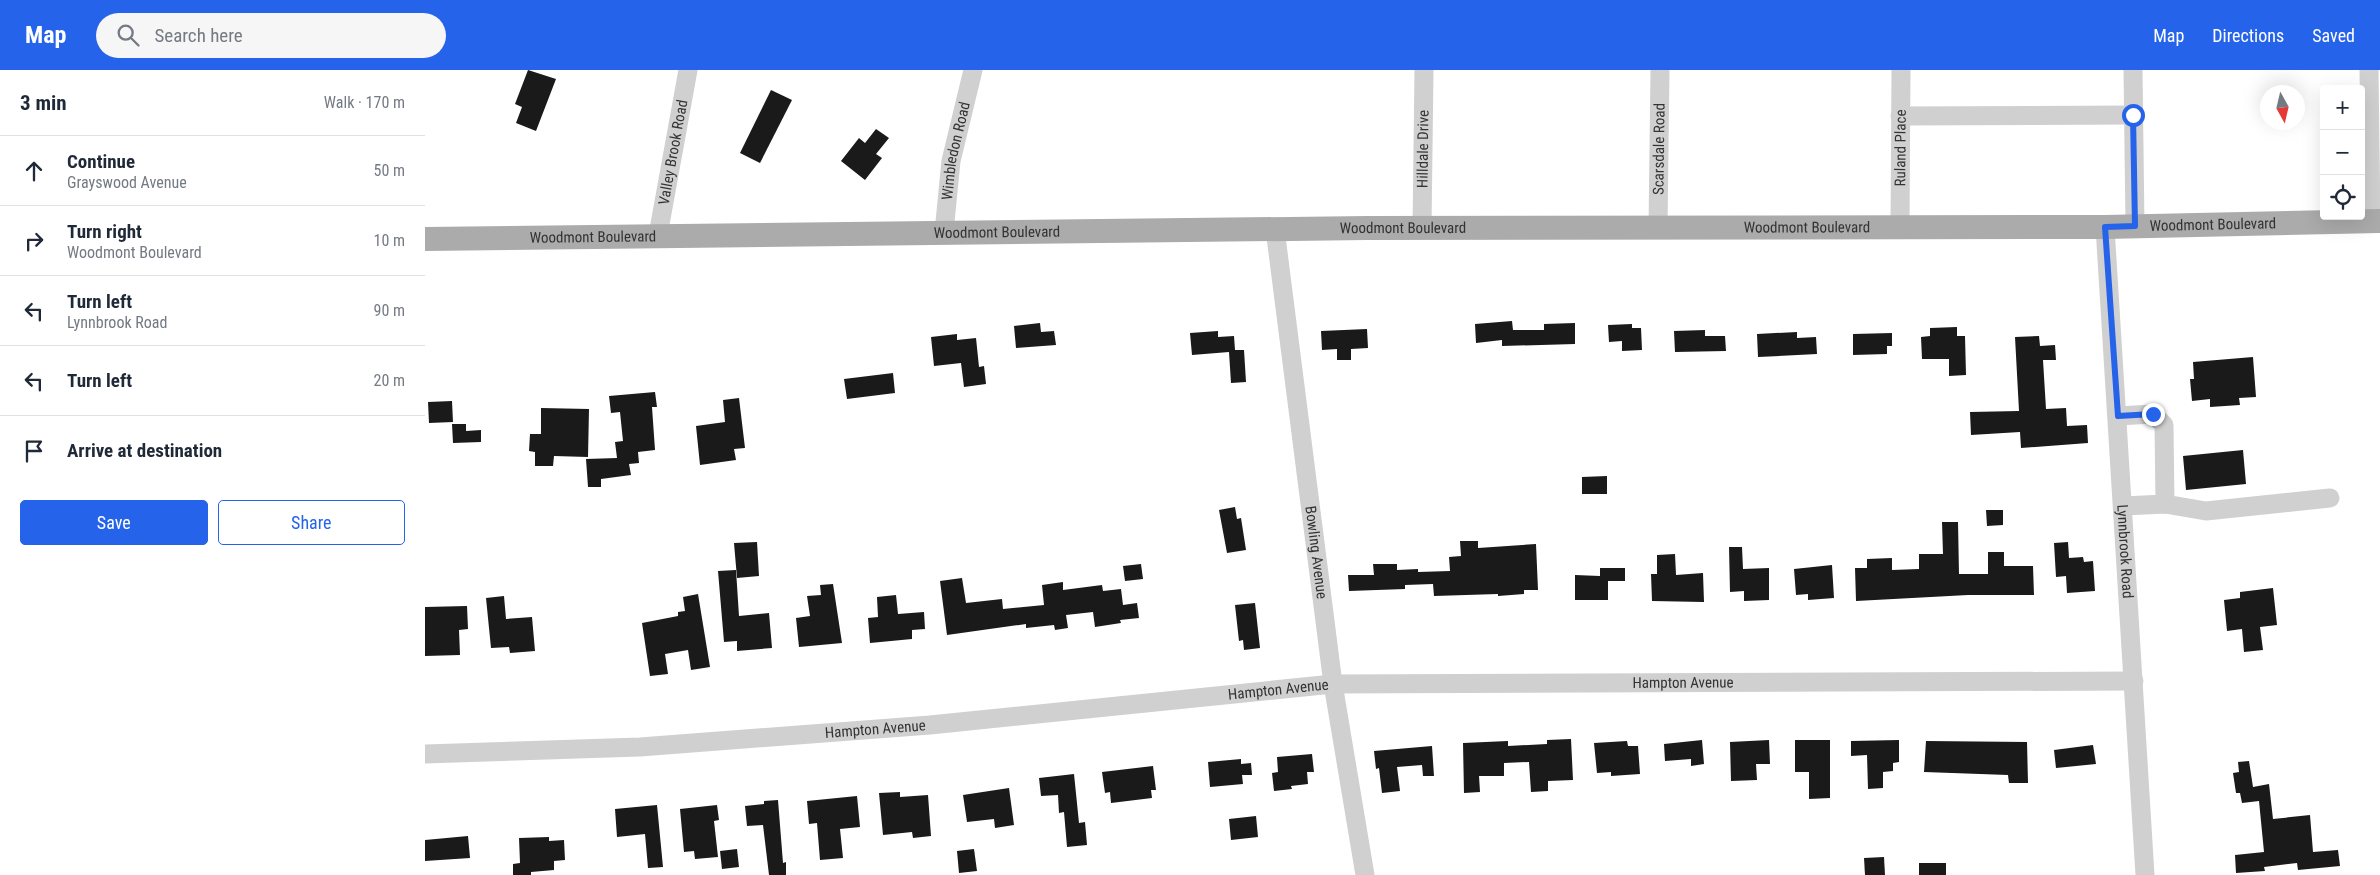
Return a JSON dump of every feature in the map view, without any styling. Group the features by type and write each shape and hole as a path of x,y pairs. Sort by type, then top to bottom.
{"main road":[{"name":"Woodmont Boulevard","path":"425,239 1275,229 2105,227 2376,221"}],"street":[{"name":"Valley Brook Road","path":"658,235 688,70"},
{"name":"Wimbledon Road","path":"944,232 951,161 973,70"},
{"name":"Hilldale Drive","path":"1422,228 1424,70"},
{"name":"Scarsdale Road","path":"1658,228 1660,70"},
{"name":"Ruland Place","path":"1899,227 1901,70"},
{"path":"2133,70 2135,226"},
{"path":"2369,70 2376,221"},
{"path":"1900,116 2133,115"},
{"name":"Lynnbrook Road","path":"2105,227 2145,875"},
{"name":"Bowling Avenue","path":"1275,229 1333,684 1365,875"},
{"path":"2118,416 2153,414 2164,424 2165,504"},
{"path":"2123,506 2165,504 2206,511 2329,498"},
{"name":"Hampton Avenue","path":"425,754 640,747 930,725 1333,684 2134,681"}],"building":[{"path":"528,70 556,79 536,131 516,123 522,107 515,104"},
{"path":"771,90 792,100 760,163 740,153"},
{"path":"876,129 889,138 876,154 882,158 865,180 841,161 859,138 865,143"},
{"path":"1512,321 1513,330 1544,330 1544,324 1575,323 1575,344 1502,346 1502,340 1476,343 1475,324"},
{"path":"1040,323 1041,332 1054,331 1056,345 1016,348 1014,326"},
{"path":"1632,324 1632,328 1641,328 1642,350 1622,351 1622,341 1609,342 1608,325"},
{"path":"1957,327 1957,336 1965,336 1966,375 1949,376 1949,359 1922,359 1921,337 1930,336 1930,328"},
{"path":"1367,329 1368,348 1351,349 1351,360 1337,360 1337,349 1322,350 1321,331"},
{"path":"1705,330 1705,336 1725,336 1726,351 1675,352 1674,331"},
{"path":"1218,331 1218,337 1234,336 1235,350 1244,350 1246,382 1231,383 1229,352 1192,355 1190,333"},
{"path":"1797,332 1797,338 1816,337 1817,354 1758,357 1757,334"},
{"path":"1892,333 1892,346 1887,346 1887,354 1853,355 1853,334"},
{"path":"957,334 957,340 976,338 979,367 984,366 986,384 964,387 961,363 934,366 931,337"},
{"path":"2039,336 2040,346 2055,345 2056,360 2043,360 2046,409 2066,408 2067,426 2087,425 2088,443 2021,448 2020,432 1971,435 1970,412 2019,411 2015,337"},
{"path":"2253,357 2256,397 2239,398 2240,405 2210,407 2210,399 2192,401 2190,379 2194,379 2193,362"},
{"path":"893,373 895,393 847,399 844,379"},
{"path":"655,392 657,407 652,407 655,450 638,452 639,463 629,464 631,475 601,479 601,487 588,487 586,459 617,458 615,442 623,441 620,412 611,413 609,396"},
{"path":"739,398 745,448 734,449 736,460 700,465 696,426 725,422 723,400"},
{"path":"452,401 453,422 429,423 428,402"},
{"path":"541,408 589,409 588,457 554,456 553,466 535,466 535,452 529,451 530,434 541,434"},
{"path":"452,424 466,424 466,431 481,430 481,442 453,443"},
{"path":"2243,450 2246,484 2186,490 2183,456"},
{"path":"1607,476 1607,494 1582,494 1582,477"},
{"path":"1235,507 1237,519 1241,518 1246,550 1227,553 1219,510"},
{"path":"1986,510 2003,510 2003,525 1987,526"},
{"path":"1942,522 1958,522 1959,574 1988,574 1988,552 2004,552 2004,566 2033,566 2034,595 1968,595 1856,601 1855,568 1867,568 1867,559 1892,558 1892,570 1919,569 1919,554 1943,554"},
{"path":"1460,541 1478,541 1478,548 1536,544 1538,590 1524,590 1524,594 1498,596 1498,594 1434,596 1433,584 1405,585 1405,589 1349,591 1348,575 1374,575 1373,564 1397,564 1397,570 1418,569 1418,572 1450,571 1449,557 1461,556"},
{"path":"757,542 759,576 737,578 734,543"},
{"path":"2068,542 2069,558 2083,557 2084,562 2093,561 2095,591 2067,593 2066,576 2056,577 2054,543"},
{"path":"1729,547 1742,547 1743,569 1769,568 1769,600 1744,601 1744,591 1730,592"},
{"path":"1675,554 1676,575 1703,573 1704,602 1652,601 1651,574 1657,574 1657,555"},
{"path":"1141,564 1143,579 1125,581 1123,566"},
{"path":"1832,565 1834,598 1808,600 1808,594 1796,595 1794,569"},
{"path":"1600,568 1625,568 1625,581 1608,581 1608,600 1575,600 1575,575 1600,576"},
{"path":"736,570 739,616 769,613 772,648 737,651 737,641 724,642 718,571"},
{"path":"962,578 966,603 1002,599 1003,609 1044,605 1042,585 1063,582 1063,590 1102,585 1103,591 1121,589 1123,605 1137,603 1139,618 1120,620 1121,623 1095,627 1093,612 1066,615 1068,628 1055,630 1054,625 1026,628 1026,624 947,635 940,581"},
{"path":"833,584 842,643 799,647 796,618 810,616 807,596 821,595 820,585"},
{"path":"2273,588 2277,625 2260,627 2263,650 2244,652 2242,629 2227,631 2224,600 2240,598 2240,592"},
{"path":"698,594 710,667 691,670 688,650 665,654 668,674 650,676 642,623 678,616 678,612 685,611 683,597"},
{"path":"896,595 898,614 924,612 925,629 912,630 912,639 870,643 868,618 878,617 877,597"},
{"path":"504,596 506,619 532,617 535,651 510,653 509,647 491,648 486,598"},
{"path":"1255,603 1260,648 1244,650 1243,640 1239,641 1235,605"},
{"path":"467,606 468,629 459,630 460,655 425,656 425,607"},
{"path":"1571,739 1573,780 1548,781 1548,791 1531,792 1529,762 1504,763 1504,776 1479,776 1480,792 1464,793 1463,743 1508,741 1508,746 1547,744 1547,740"},
{"path":"1702,740 1704,764 1691,766 1691,759 1665,761 1664,744"},
{"path":"1769,740 1770,764 1756,764 1757,780 1731,781 1730,742"},
{"path":"1795,740 1830,740 1830,798 1809,799 1809,772 1795,772"},
{"path":"1899,740 1899,762 1893,763 1893,771 1883,772 1883,788 1868,789 1867,755 1851,756 1851,741"},
{"path":"1627,741 1628,746 1638,746 1640,774 1611,776 1611,772 1597,773 1594,743"},
{"path":"1926,741 2027,742 2028,783 2009,783 2008,775 1924,772"},
{"path":"2093,745 2096,764 2056,768 2054,750"},
{"path":"1432,746 1434,776 1423,776 1422,765 1397,767 1400,791 1382,793 1379,768 1376,769 1374,751"},
{"path":"1312,754 1314,772 1307,772 1308,784 1291,786 1292,789 1274,791 1272,773 1278,772 1277,757"},
{"path":"1241,759 1241,764 1251,763 1252,775 1242,775 1243,784 1210,787 1208,762"},
{"path":"2249,761 2253,787 2269,784 2273,819 2310,815 2313,852 2338,850 2340,866 2298,870 2297,863 2264,867 2265,871 2236,873 2235,855 2264,852 2259,801 2242,803 2240,793 2236,793 2233,773 2239,772 2238,762"},
{"path":"1153,766 1156,790 1151,790 1152,798 1111,803 1110,792 1105,793 1102,772"},
{"path":"1074,774 1079,823 1085,822 1087,845 1067,847 1064,812 1059,813 1058,795 1041,796 1039,778"},
{"path":"1009,788 1014,825 995,828 994,819 967,822 963,795"},
{"path":"900,792 900,797 928,795 931,836 913,838 912,832 883,835 879,793"},
{"path":"857,796 860,827 840,829 843,858 820,860 817,823 809,824 807,801"},
{"path":"778,800 783,863 786,862 786,875 769,875 763,825 747,826 745,806 764,804 764,801"},
{"path":"657,805 663,867 648,868 645,834 617,837 615,809"},
{"path":"717,805 719,820 714,821 718,857 695,859 694,851 684,852 680,809"},
{"path":"1256,816 1258,837 1231,840 1229,819"},
{"path":"468,836 470,858 425,861 425,840"},
{"path":"549,837 549,841 564,840 565,860 554,861 554,870 531,872 531,875 513,875 513,864 520,863 519,838"},
{"path":"737,849 739,867 722,869 720,851"},
{"path":"974,849 977,871 959,873 957,851"},
{"path":"1884,857 1885,875 1865,875 1864,858"},
{"path":"1919,863 1946,863 1946,875 1919,875"}],"route":[{"path":"2133,115 2135,226 2105,227 2118,416 2153,414"}]}
